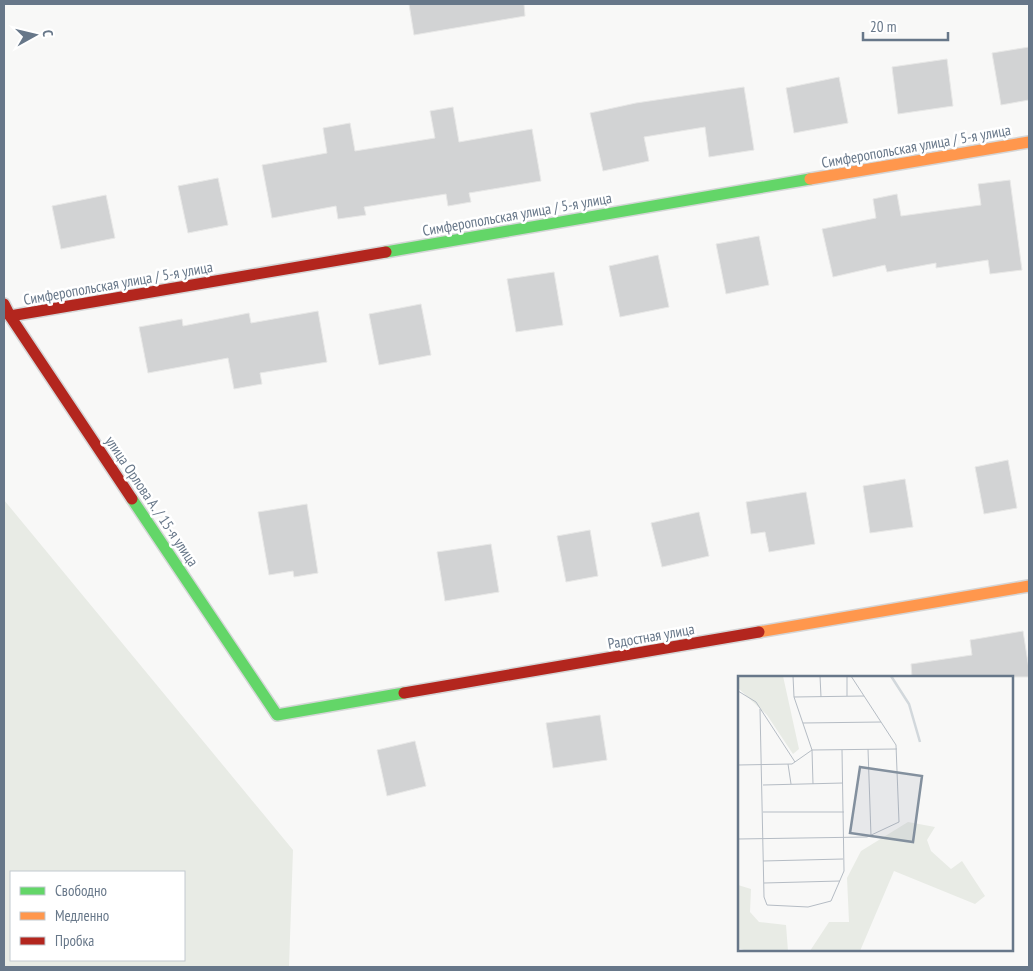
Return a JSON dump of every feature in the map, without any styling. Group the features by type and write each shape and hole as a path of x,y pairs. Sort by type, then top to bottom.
{"street":[{"name":"Симферопольская улица / 5-я улица","path":"10,316 1029,142"},
{"name":"улица Орлова А. / 15-я улица","path":"4,304 10,316 278,714"},
{"name":"Радостная улица","path":"278,714 1029,586"}],"shaded area":[{"path":"4,500 293,850 289,967 4,967"}],"building":[{"path":"409,4 524,4 525,16 414,35"},
{"path":"1029,47 1029,100 1001,105 992,53"},
{"path":"947,59 953,106 898,114 892,67"},
{"path":"839,77 848,123 794,133 786,88"},
{"path":"744,87 754,150 709,157 705,127 644,137 649,161 603,171 590,113 636,103"},
{"path":"453,107 459,142 532,129 541,181 469,193 471,202 448,206 446,194 364,207 366,215 338,219 336,206 272,218 262,165 327,153 323,128 350,123 355,151 435,138 430,111"},
{"path":"218,178 228,225 188,233 178,186"},
{"path":"1010,180 1022,270 990,274 988,260 936,268 936,263 887,272 885,265 833,277 822,229 876,218 873,199 897,194 901,216 981,205 978,184"},
{"path":"106,195 115,238 61,249 52,206"},
{"path":"759,236 769,285 726,294 716,244"},
{"path":"658,255 669,307 620,317 609,266"},
{"path":"554,272 563,325 516,332 507,279"},
{"path":"421,304 431,355 379,365 369,314"},
{"path":"318,311 327,362 260,373 262,384 234,389 228,358 148,373 139,327 182,319 183,326 249,313 251,323"},
{"path":"1008,460 1017,508 984,514 975,467"},
{"path":"905,479 913,527 870,533 863,486"},
{"path":"806,492 815,544 769,552 765,532 751,534 746,502"},
{"path":"307,504 318,573 294,577 293,571 269,575 258,512"},
{"path":"699,512 709,556 662,567 651,523"},
{"path":"590,530 598,576 566,582 557,536"},
{"path":"491,544 499,592 445,601 437,552"},
{"path":"1023,631 1029,677 912,676 911,664 972,655 970,640"},
{"path":"600,715 607,760 553,768 546,723"},
{"path":"415,741 426,786 387,796 377,750"}],"traffic: fast":[{"path":"386,252 810,179"},
{"path":"132,499 277,715 404,693"}],"traffic: slow":[{"path":"810,179 1029,142"},
{"path":"759,632 1029,586"}],"traffic: jam":[{"path":"10,316 386,252"},
{"path":"4,304 10,316 132,499"},
{"path":"404,693 759,632"}]}
